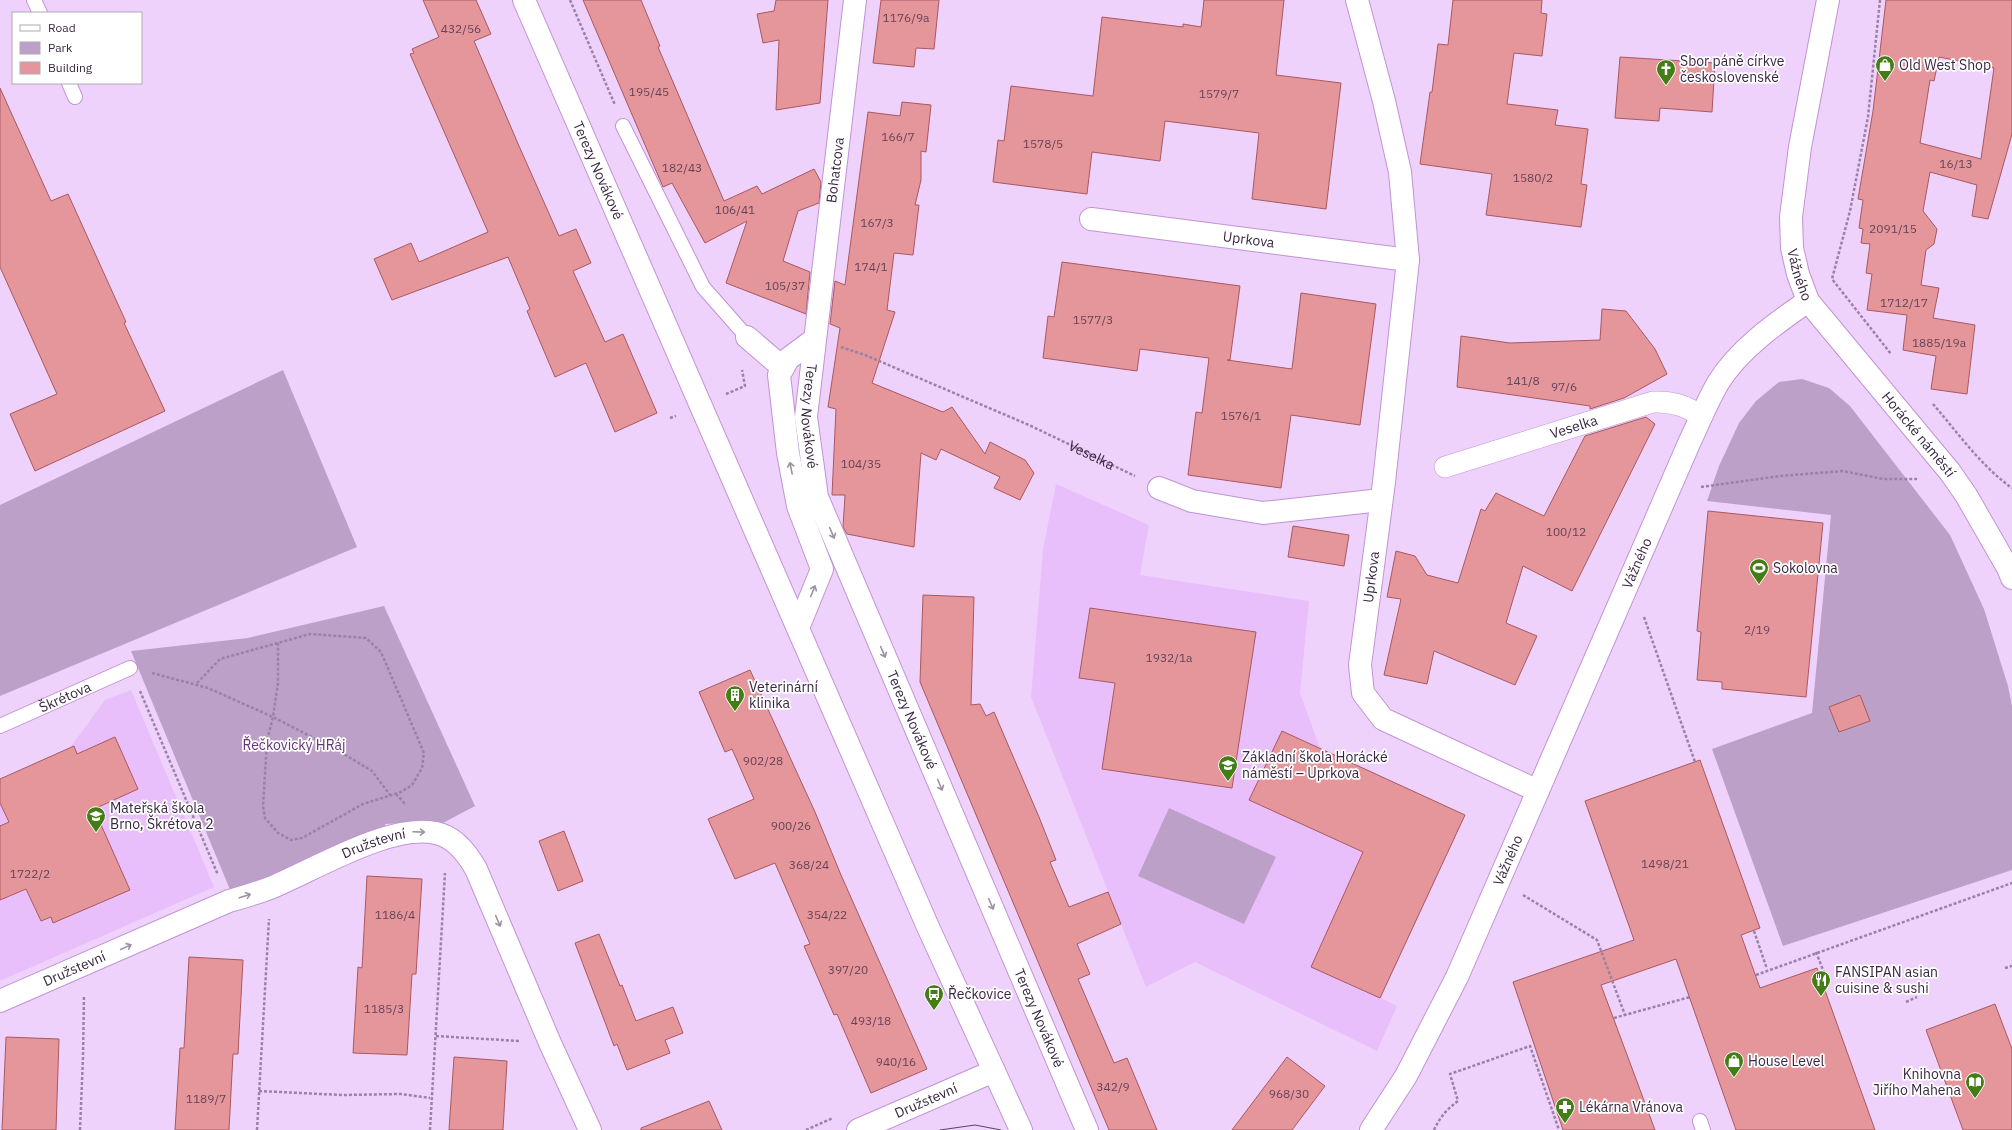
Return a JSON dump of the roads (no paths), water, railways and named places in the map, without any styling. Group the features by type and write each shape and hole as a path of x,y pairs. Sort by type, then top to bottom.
{"street":[{"name":"Terezy Novákové","path":"524,0 928,927 1021,1130"},
{"name":"Bohatcova","path":"815,339 855,0"},
{"name":"Uprkova","path":"1357,0 1384,101 1400,172 1408,260 1385,474 1380,500 1360,665 1363,694 1383,719 1538,791"},
{"name":"Vážného","path":"1371,1130 1406,1076 1457,977 1718,382 1742,354 1765,332 1808,301 1798,274 1792,248 1791,217 1800,146 1828,0"},
{"name":"Uprkova","path":"1090,219 1408,260"},
{"name":"Horácké náměstí","path":"1808,301 1950,472 1966,495 2011,570"},
{"name":"Terezy Novákové","path":"747,337 783,368"},
{"name":"Terezy Novákové","path":"798,628 822,569 798,506 788,453 779,375 788,359 815,339"},
{"name":"Terezy Novákové","path":"815,339 806,417 817,497 1086,1130"},
{"name":"Veselka","path":"1445,468 1653,402 1667,401 1681,404 1702,416"},
{"path":"1159,488 1192,501 1263,513 1380,500"},
{"name":"Družstevní","path":"0,1001 229,901 269,888 386,837 411,831 430,832 451,838 460,846 476,868 550,1043 590,1130"},
{"name":"Družstevní","path":"858,1130 994,1071"}],"lane":[{"path":"34,0 40,12"},
{"path":"69,84 75,97"},
{"path":"623,126 703,287 747,337"},
{"name":"Škrétova","path":"0,726 130,668"}],"tram line":[{"path":"940,1130 975,1125 1001,1130"}],"place":[{"name":"Old West Shop","path":"1885,82"},
{"name":"Sbor páně církve československé","path":"1666,86"},
{"name":"Sokolovna","path":"1759,585"},
{"name":"Veterinární klinika","path":"735,712"},
{"name":"Základní škola Horácké náměstí – Uprkova","path":"1228,782"},
{"name":"Mateřská škola Brno, Škrétova 2","path":"96,833"},
{"name":"FANSIPAN asian cuisine & sushi","path":"1821,997"},
{"name":"Řečkovice","path":"934,1011"},
{"name":"House Level","path":"1734,1078"},
{"name":"Knihovna Jiřího Mahena","path":"1975,1099"},
{"name":"Lékárna Vránova","path":"1565,1124"}],"park label":[{"name":"Řečkovický HRáj","path":"294,745"}]}
